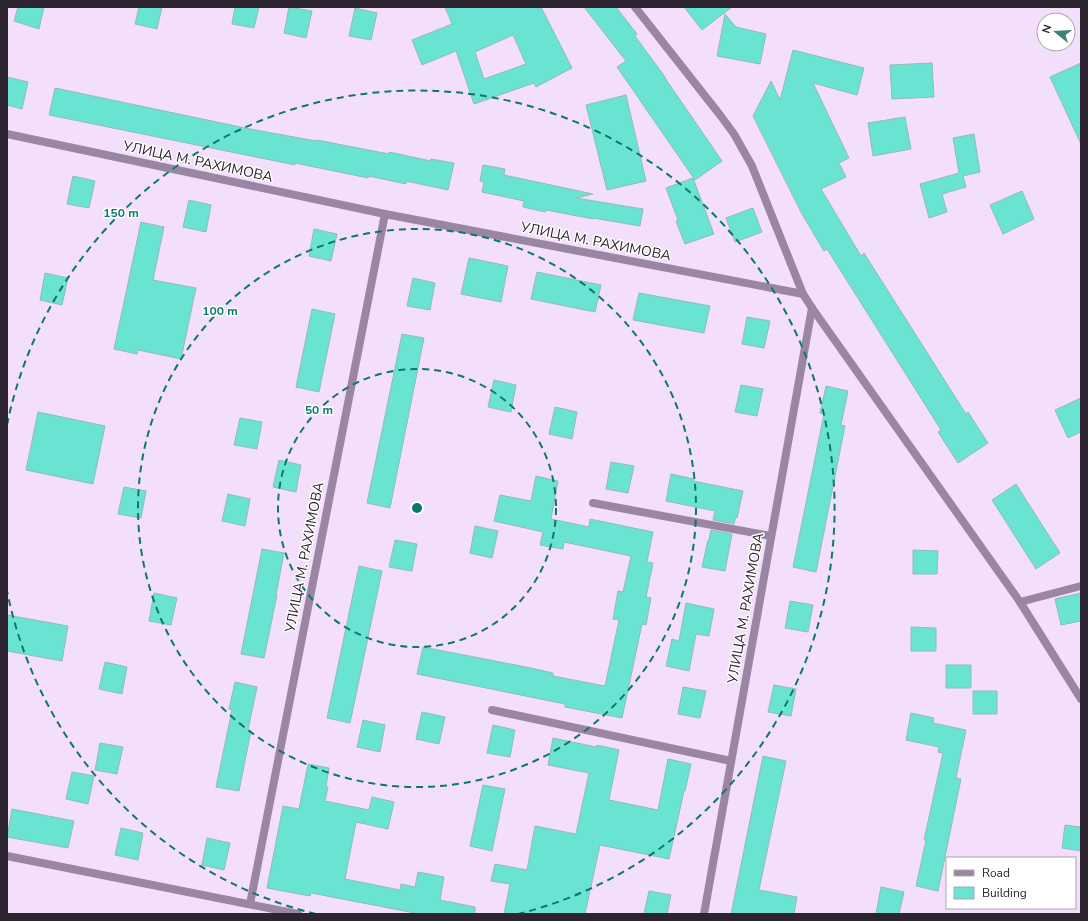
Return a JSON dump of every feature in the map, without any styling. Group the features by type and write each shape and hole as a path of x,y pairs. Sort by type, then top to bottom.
{"street":[{"path":"635,7 734,134 752,166 804,294 812,308 1020,602 1081,699"},
{"name":"УЛИЦА М. РАХИМОВА","path":"7,134 384,214 804,294"},
{"name":"УЛИЦА М. РАХИМОВА","path":"250,904 384,214"},
{"name":"УЛИЦА М. РАХИМОВА","path":"704,914 812,308"},
{"path":"593,503 771,536"},
{"path":"1020,602 1081,586"},
{"path":"492,710 731,761"},
{"path":"7,856 298,914"}],"building":[{"path":"18,7 44,7 39,29 14,21"},
{"path":"139,7 162,7 157,29 135,24"},
{"path":"235,7 259,7 254,28 232,24"},
{"path":"289,7 312,11 306,38 284,33"},
{"path":"445,7 541,7 572,68 536,87 534,83 474,104 456,51 422,65 412,40 452,24","holes":["513,35 526,64 484,79 475,52"]},
{"path":"584,7 616,7 637,34 635,36 665,77 722,161 695,180 617,67 626,61"},
{"path":"684,7 732,7 702,30"},
{"path":"355,8 377,13 371,40 349,36"},
{"path":"725,14 736,27 766,34 760,64 717,56"},
{"path":"793,50 864,68 857,95 813,83 849,158 839,163 846,177 821,189 861,256 864,253 966,414 968,412 988,443 958,463 938,432 941,430 827,249 824,251 802,214 753,116 771,81 780,100"},
{"path":"932,63 934,97 892,99 890,65"},
{"path":"1081,63 1081,144 1050,77"},
{"path":"7,77 28,82 22,109 7,105"},
{"path":"55,88 245,128 389,154 389,152 431,161 431,159 454,163 448,190 406,181 406,184 295,163 295,165 49,115"},
{"path":"626,95 646,181 607,190 586,105"},
{"path":"905,117 911,149 873,156 868,123"},
{"path":"974,134 980,172 963,176 966,187 942,194 947,212 929,218 920,184 959,173 953,138"},
{"path":"483,165 505,169 504,175 593,194 576,198 643,209 640,226 546,210 545,212 523,207 524,201 482,192 484,182 480,181"},
{"path":"73,176 95,181 89,208 67,204"},
{"path":"693,178 714,234 685,244 666,188"},
{"path":"1022,191 1034,219 1003,234 990,205"},
{"path":"189,200 211,205 206,232 183,227"},
{"path":"753,208 762,232 735,242 726,218"},
{"path":"141,222 164,227 153,280 196,288 181,359 138,350 137,354 114,349"},
{"path":"314,229 337,234 331,261 309,256"},
{"path":"469,258 508,266 501,302 461,294"},
{"path":"537,272 601,285 595,312 531,299"},
{"path":"45,273 68,278 62,305 40,300"},
{"path":"413,278 435,283 430,310 407,306"},
{"path":"639,293 710,306 704,333 633,320"},
{"path":"312,309 335,314 319,392 296,387"},
{"path":"747,317 770,321 764,348 742,344"},
{"path":"402,334 424,338 390,508 367,503"},
{"path":"494,380 516,385 511,412 488,407"},
{"path":"741,385 763,389 757,416 735,412"},
{"path":"826,386 848,391 841,425 845,426 816,572 793,567 824,414 820,413"},
{"path":"1081,398 1081,432 1068,438 1055,410"},
{"path":"555,407 577,412 572,439 549,434"},
{"path":"38,412 105,426 93,484 26,470"},
{"path":"240,418 262,422 257,449 234,445"},
{"path":"279,460 301,465 296,492 273,487"},
{"path":"611,462 634,466 628,493 606,489"},
{"path":"671,474 694,479 693,481 743,491 737,518 736,517 734,524 713,520 715,511 666,501"},
{"path":"536,476 558,481 551,519 589,527 590,519 653,532 647,562 653,563 646,597 651,598 646,625 642,624 622,718 565,707 565,704 417,674 423,647 531,668 553,673 553,676 605,686 619,620 613,619 618,591 623,592 631,556 564,542 563,549 540,545 543,532 494,521 500,495 531,501"},
{"path":"1016,484 1060,553 1036,569 992,500"},
{"path":"124,487 146,491 141,518 118,514"},
{"path":"228,494 250,499 245,526 222,521"},
{"path":"475,526 498,531 492,558 470,553"},
{"path":"711,530 732,534 725,571 702,567"},
{"path":"395,540 417,544 412,571 389,567"},
{"path":"262,549 284,553 264,658 241,654"},
{"path":"913,550 938,551 937,574 913,574"},
{"path":"359,566 382,571 350,723 327,718"},
{"path":"154,593 177,598 171,625 149,621"},
{"path":"1081,593 1081,621 1061,625 1055,599"},
{"path":"790,601 813,605 808,632 785,628"},
{"path":"686,603 714,609 709,636 696,634 689,671 666,666 672,639 679,641"},
{"path":"7,615 68,626 62,661 7,651"},
{"path":"911,627 936,628 936,651 911,651"},
{"path":"105,662 127,667 122,694 99,689"},
{"path":"946,665 971,665 971,688 946,688"},
{"path":"235,682 257,687 248,730 251,731 239,791 216,787 232,710 229,709"},
{"path":"774,685 796,689 791,716 768,712"},
{"path":"683,687 706,691 700,718 678,714"},
{"path":"973,691 997,691 997,714 973,714"},
{"path":"422,712 445,717 439,744 416,739"},
{"path":"911,713 934,718 933,723 966,730 956,778 961,779 938,891 916,886 926,840 924,840 943,753 938,752 939,747 906,740"},
{"path":"363,720 385,725 380,752 357,747"},
{"path":"493,725 515,730 510,757 487,753"},
{"path":"553,738 619,750 609,800 658,810 668,759 691,764 669,859 600,845 585,914 504,914 510,884 491,881 495,864 527,870 535,826 576,834 589,773 548,765"},
{"path":"100,743 123,747 117,774 95,770"},
{"path":"763,756 786,761 759,890 797,897 794,914 731,914"},
{"path":"308,764 329,768 326,787 328,787 325,801 369,810 372,797 394,802 388,829 356,822 345,879 400,890 401,884 415,887 418,872 444,877 440,900 475,907 475,914 420,914 311,893 310,896 267,888 283,806 299,809"},
{"path":"72,772 94,776 88,804 66,799"},
{"path":"483,785 505,789 492,851 470,846"},
{"path":"12,809 74,821 68,848 7,837"},
{"path":"1065,825 1081,827 1081,851 1062,848"},
{"path":"121,828 143,833 138,860 115,855"},
{"path":"207,838 230,843 224,870 202,865"},
{"path":"881,887 904,892 899,914 876,914"},
{"path":"649,891 671,895 667,914 644,914"}]}
